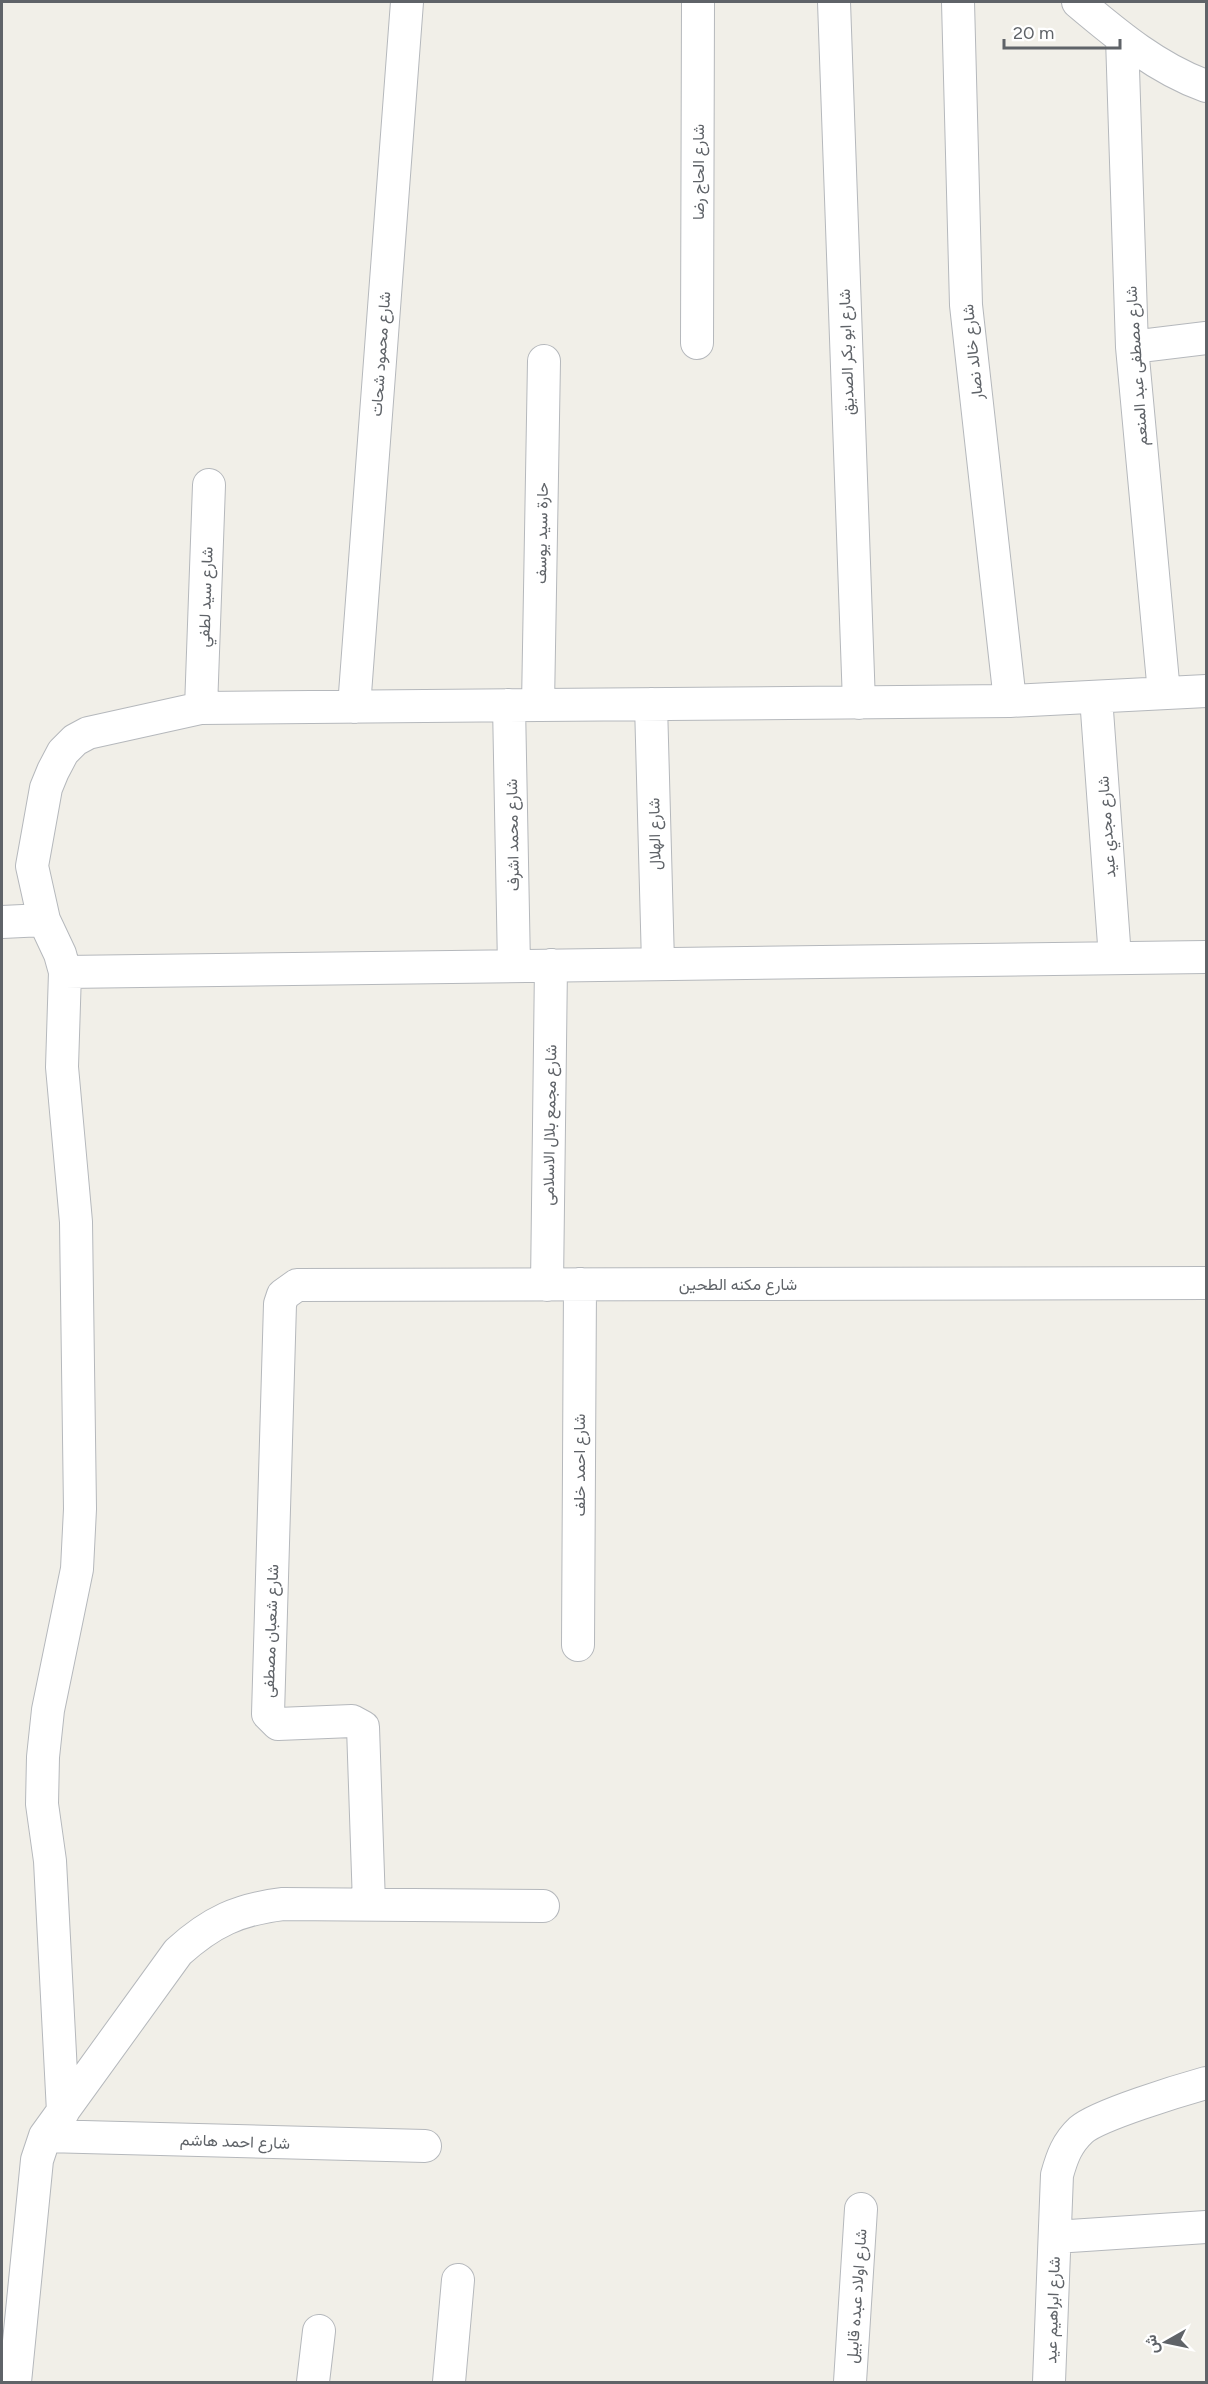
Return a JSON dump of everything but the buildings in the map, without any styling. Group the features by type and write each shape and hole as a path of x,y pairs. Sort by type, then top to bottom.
{"street":[{"name":"شارع محمود شحات","path":"354,707 407,2"},
{"name":"شارع الحاج رضا","path":"698,2 698,343"},
{"name":"شارع ابو بكر الصديق","path":"834,2 859,703"},
{"name":"شارع خالد نصار","path":"958,2 966,305 1010,701"},
{"path":"1078,2 1122,38 1167,68 1206,86"},
{"name":"شارع مصطفى عبد المنعم","path":"1122,38 1132,347 1164,693"},
{"path":"1132,347 1206,338"},
{"name":"حارة سيد يوسف","path":"524,705 544,361"},
{"name":"شارع سيد لطفي","path":"201,708 209,485"},
{"path":"54,2124 50,1861 42,1804 48,1710 77,1569 80,1509 76,1222 62,1067 65,972 60,954 44,920 32,866 46,788 63,752 75,740 88,733 201,708 1010,701 1206,691"},
{"name":"شارع مجدي عيد","path":"1096,697 1115,958"},
{"name":"شارع الهلال","path":"651,704 658,963"},
{"name":"شارع محمد اشرف","path":"514,966 524,705"},
{"path":"2,922 44,920"},
{"path":"65,972 1206,957"},
{"name":"شارع مجمع بلال الاسلامى","path":"547,1284 551,965"},
{"name":"شارع مكنه الطحين","path":"280,1304 283,1295 297,1285 1206,1283"},
{"name":"شارع احمد خلف","path":"578,1645 580,1284"},
{"name":"شارع شعبان مصطفى","path":"280,1304 268,1714 278,1724 352,1721 363,1727 369,1904"},
{"path":"15,2382 37,2160 54,2124 178,1952 199,1933 251,1908 283,1904 543,1905"},
{"name":"شارع ابراهيم عيد","path":"1049,2382 1057,2175 1065,2149 1082,2129 1105,2117 1206,2083"},
{"name":"شارع احمد هاشم","path":"54,2124 425,2146"},
{"name":"شارع اولاد عبده قابيل","path":"850,2382 861,2209"},
{"path":"1055,2237 1206,2227"},
{"path":"449,2382 458,2280"},
{"path":"313,2382 319,2331"}]}
